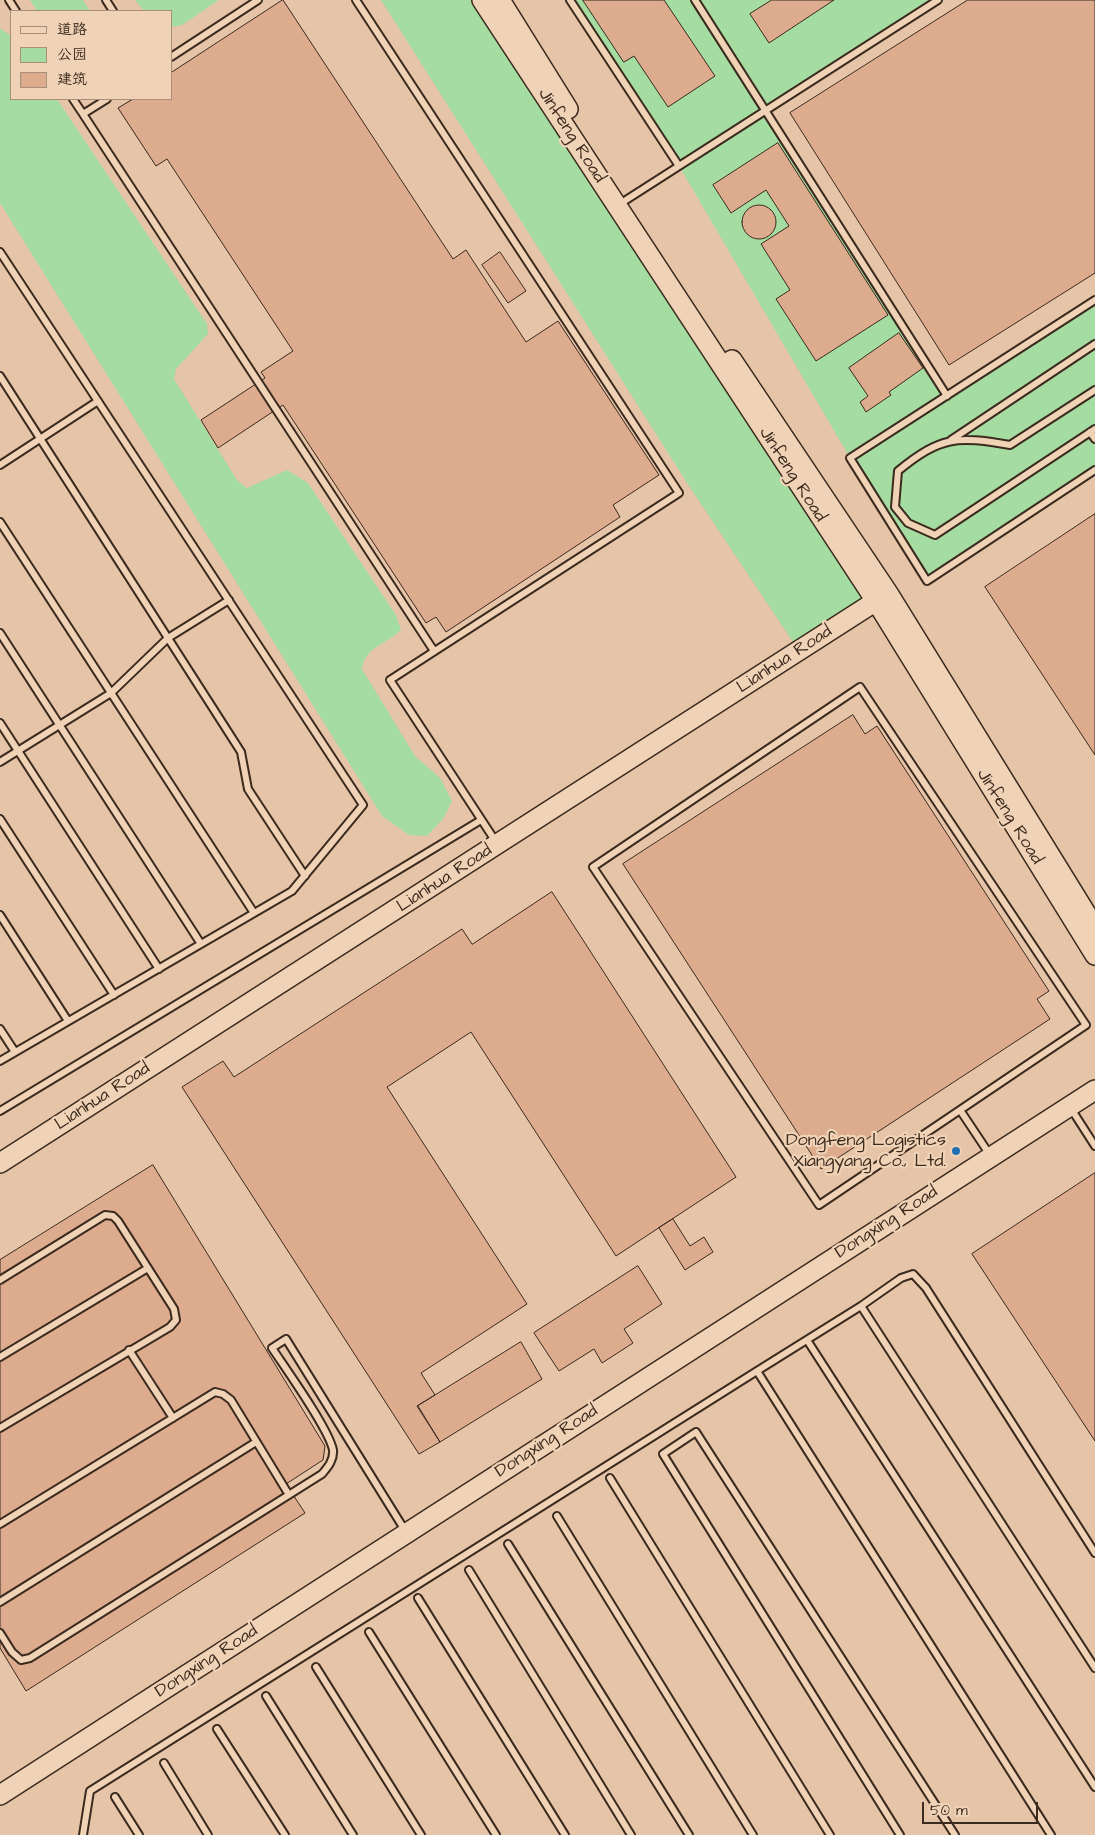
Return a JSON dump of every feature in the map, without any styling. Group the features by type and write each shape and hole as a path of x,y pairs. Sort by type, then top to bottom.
{"street":[{"name":"Jinfeng Road","path":"482,0 882,597 1095,955"},
{"name":"Jinfeng Road","path":"500,0 626,200 1095,928"},
{"name":"Lianhua Road","path":"0,1163 882,597"},
{"name":"Dongxing Road","path":"0,1795 1095,1090"}],"lane":[{"path":"172,56 258,0"},
{"path":"356,0 679,493 390,680 498,845"},
{"path":"570,0 679,166"},
{"path":"695,0 767,110 947,396"},
{"path":"626,200 938,0"},
{"path":"74,100 434,651"},
{"path":"83,114 105,100"},
{"path":"0,252 363,805 292,891 0,1061"},
{"path":"1095,300 850,458 927,581 1095,470"},
{"path":"1095,344 950,440 923,450 898,471 895,506 908,523 935,535 1093,430 1095,439"},
{"path":"0,376 241,752 248,788 305,876"},
{"path":"950,440 978,440 1010,445 1095,390"},
{"path":"0,465 98,401"},
{"path":"0,522 254,913"},
{"path":"0,762 111,693 168,638 229,600"},
{"path":"0,633 201,944"},
{"path":"860,687 1086,1025 960,1110 819,1205 593,867 860,687"},
{"path":"0,723 159,968"},
{"path":"0,818 114,995"},
{"path":"0,1111 481,820"},
{"path":"0,915 68,1021"},
{"path":"0,1029 15,1052"},
{"path":"1069,1106 1095,1146"},
{"path":"960,1110 991,1156"},
{"path":"0,1280 104,1215 112,1216 118,1221 174,1309 176,1320 170,1327 0,1428"},
{"path":"0,1357 148,1268"},
{"path":"83,1835 90,1791 861,1306 901,1278 913,1274 926,1288 1095,1553"},
{"path":"861,1306 1095,1668"},
{"path":"0,1633 12,1652 21,1660 30,1658 322,1474 332,1461 333,1450 326,1432 272,1348 286,1339 406,1533"},
{"path":"807,1340 1095,1787"},
{"path":"129,1350 173,1418"},
{"path":"758,1371 1051,1835"},
{"path":"1,1521 214,1392 223,1394 231,1400 290,1495"},
{"path":"900,1835 662,1454 696,1432 955,1835"},
{"path":"0,1602 256,1442"},
{"path":"610,1478 830,1835"},
{"path":"557,1516 753,1835"},
{"path":"508,1544 689,1835"},
{"path":"469,1570 631,1835"},
{"path":"418,1598 565,1835"},
{"path":"369,1632 496,1835"},
{"path":"316,1667 421,1835"},
{"path":"266,1696 353,1835"},
{"path":"217,1728 285,1835"},
{"path":"164,1763 208,1835"},
{"path":"115,1797 139,1835"}],"shaded area":[{"path":"0,0 1095,0 1095,1835 0,1835"}],"green space":[{"path":"30,0 83,0 89,10 36,10"},
{"path":"135,0 219,0 182,25 172,27 172,10 143,10"},
{"path":"381,0 482,0 876,601 799,651 689,486"},
{"path":"570,0 938,0 768,110 947,395 1095,300 1095,470 927,581 850,458 679,166"},
{"path":"0,28 10,35 10,100 58,100 207,324 208,334 176,369 174,379 237,480 247,488 287,470 308,483 396,615 401,630 377,646 367,656 362,669 415,756 440,778 452,801 443,819 427,836 409,835 382,816 0,203"}],"building":[{"path":"283,0 453,259 466,250 526,342 558,321 659,475 613,505 620,517 446,632 436,617 426,623 283,405 218,448 201,420 265,378 261,372 293,351 167,159 156,166 118,108 131,100 172,100 172,72"},
{"path":"583,0 664,0 715,76 668,107 634,56 624,62"},
{"path":"772,0 834,0 769,43 750,14"},
{"path":"968,0 1095,0 1095,273 949,365 790,113"},
{"path":"778,143 888,315 816,361 776,299 790,290 761,244 789,226 766,190 731,213 713,185"},
{"path":"759,205 766,206 771,210 775,215 775,229 771,234 766,238 759,239 752,238 747,234 743,229 742,222 743,215 747,210 752,206"},
{"path":"500,252 526,291 508,303 482,265"},
{"path":"899,333 923,368 889,392 891,395 866,412 860,402 868,396 849,368"},
{"path":"1095,514 1095,755 985,587"},
{"path":"853,715 865,734 877,726 1049,991 1037,999 1050,1019 821,1169 623,864"},
{"path":"552,892 736,1177 616,1256 471,1032 387,1087 527,1304 421,1373 435,1395 417,1406 440,1442 419,1454 182,1087 223,1061 234,1077 462,929 472,944"},
{"path":"153,1165 325,1446 323,1460 286,1484 305,1513 26,1691 0,1648 0,1260"},
{"path":"1095,1173 1095,1441 972,1254"},
{"path":"673,1219 690,1246 704,1237 713,1252 685,1270 659,1228"},
{"path":"638,1266 662,1304 624,1329 633,1343 602,1363 594,1349 559,1371 534,1333"},
{"path":"521,1342 542,1379 440,1442 418,1406"}],"place":[{"name":"Dongfeng Logistics Xiangyang Co., Ltd.","path":"956,1151"}]}
